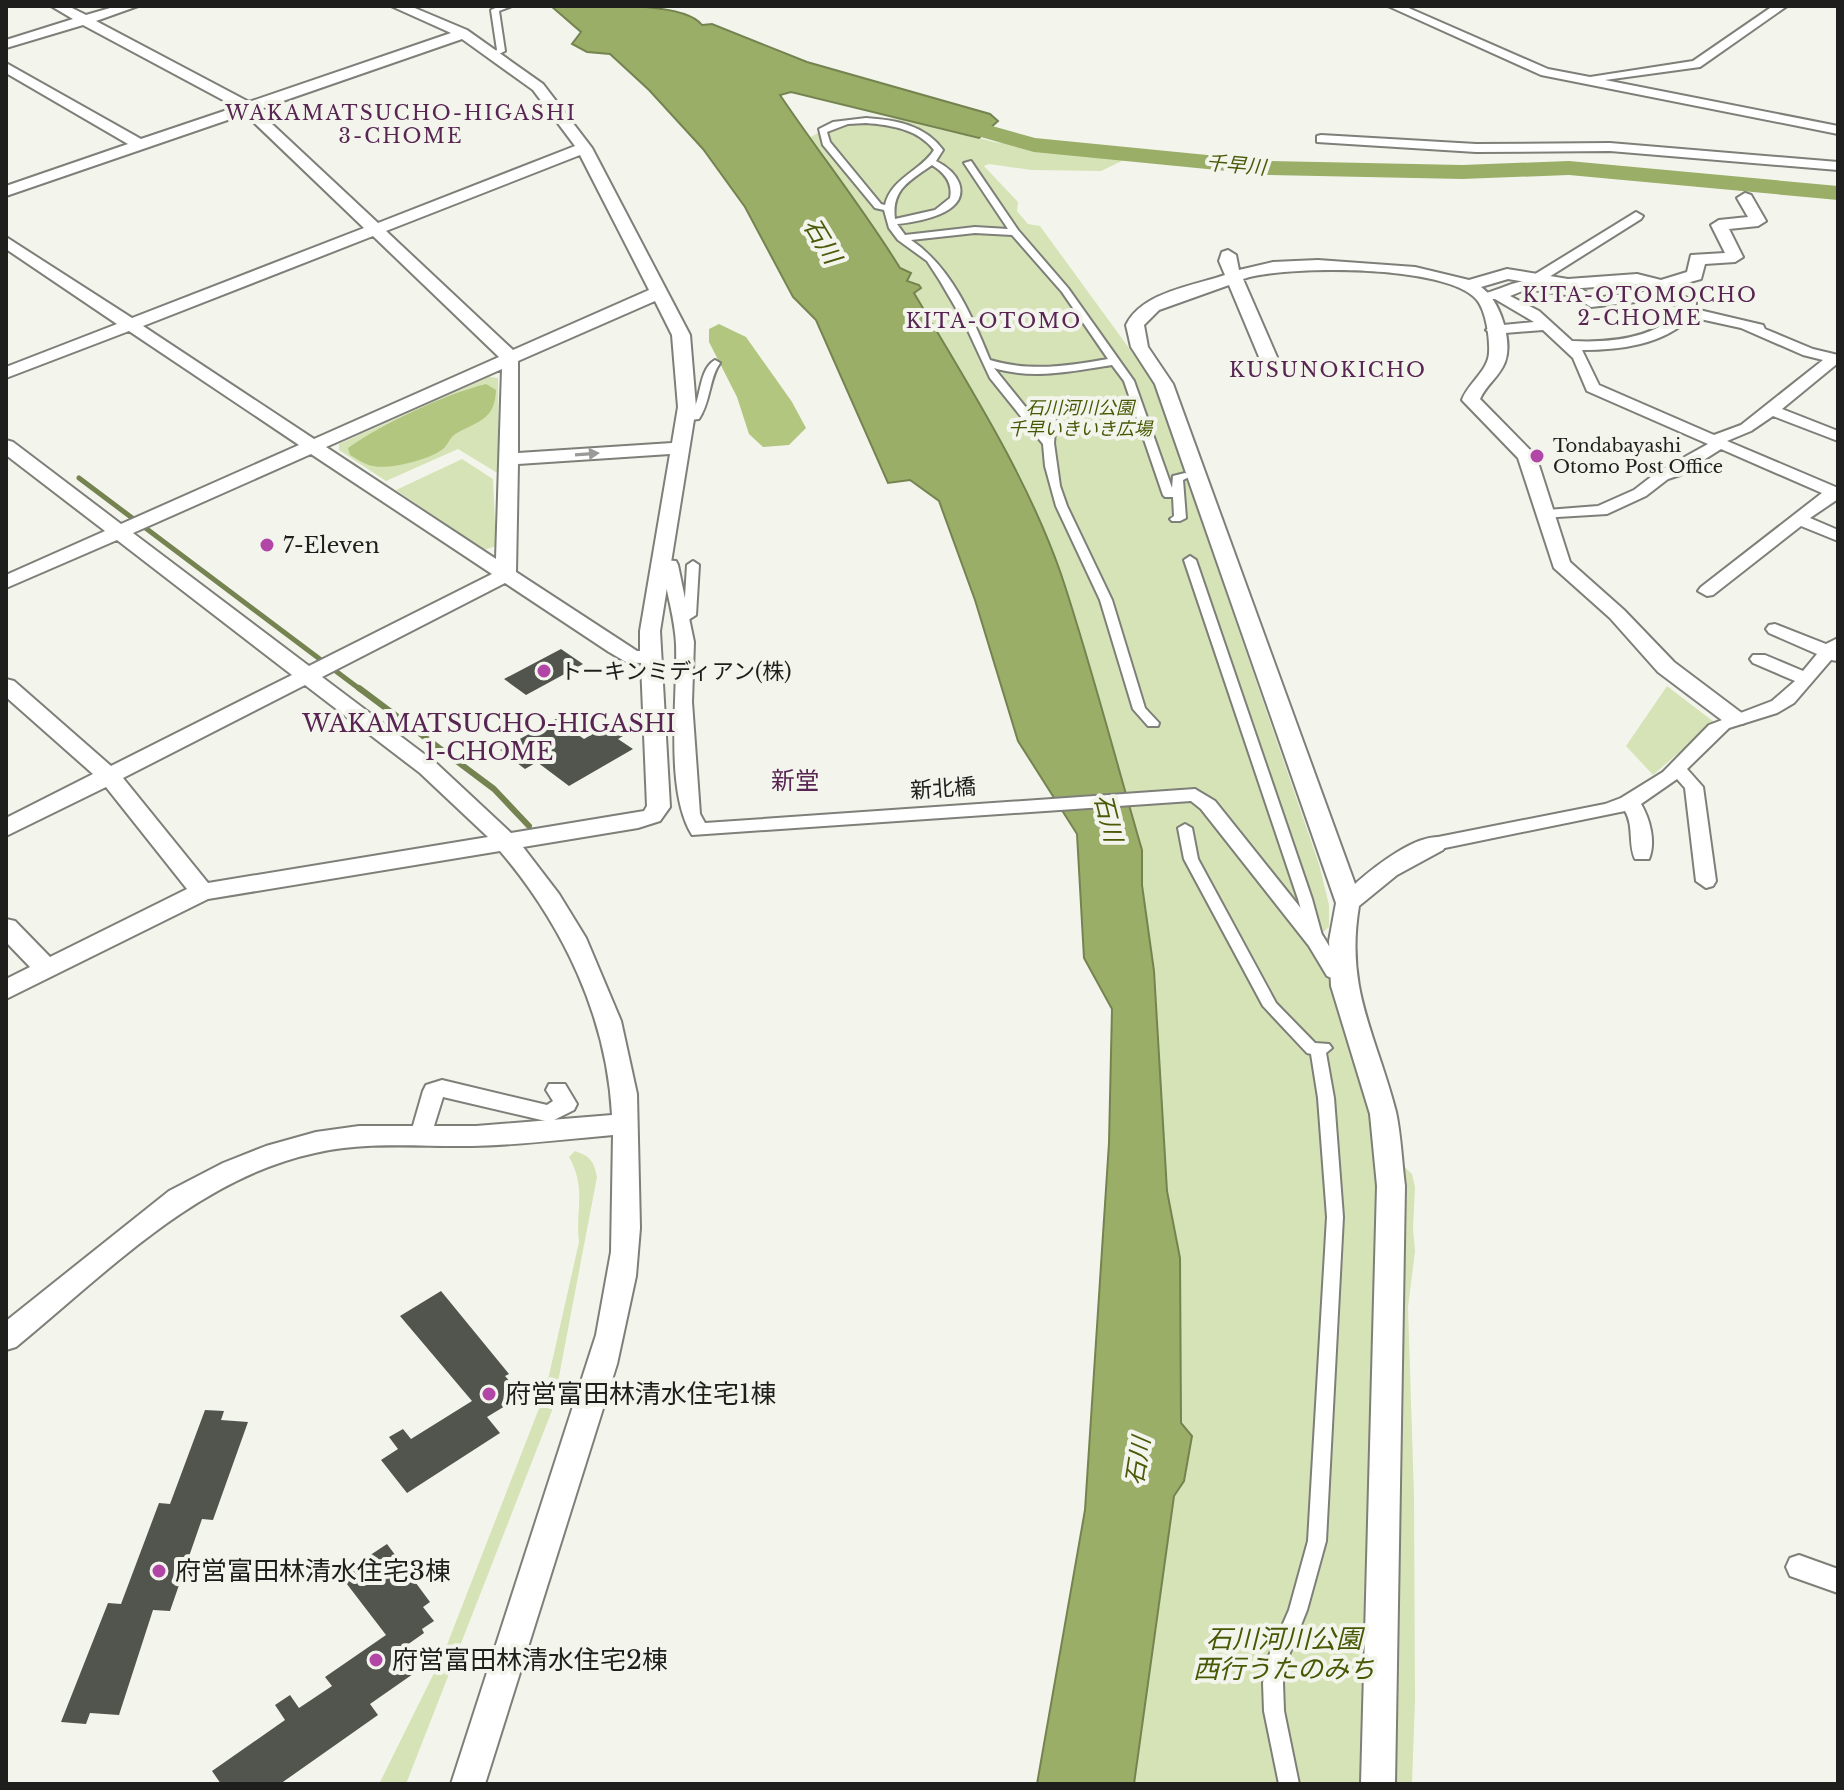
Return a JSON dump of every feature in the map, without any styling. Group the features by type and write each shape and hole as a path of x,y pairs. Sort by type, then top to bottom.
{"street":[{"path":"58,6 247,109 509,359 506,575"},
{"path":"6,44 106,6"},
{"path":"6,38 131,6"},
{"path":"6,990 202,892 638,820 657,813 650,631 685,419 681,335 584,148 538,87 463,34 398,6"},
{"path":"493,55 501,51 495,10 508,6"},
{"path":"1394,6 1545,72 1838,130"},
{"path":"1584,81 1696,64 1781,6"},
{"path":"6,191 463,34"},
{"path":"6,67 140,145"},
{"path":"889,208 878,206 826,143 822,131 828,125 853,119 919,131 937,143 939,150 932,162 899,187 889,208 893,222 901,238 929,257 969,321 995,378 1020,391 1050,445"},
{"path":"1321,139 1476,148 1610,147 1838,166"},
{"path":"6,373 584,148"},
{"path":"893,222 929,215 948,207 956,196 957,186 948,173 932,162"},
{"path":"968,163 1016,232 1065,290 1129,381 1169,495"},
{"path":"1483,292 1525,284 1577,292 1591,303 1656,290 1695,275 1697,259 1735,257 1719,225 1758,221 1745,198"},
{"path":"1537,279 1636,216"},
{"path":"901,238 967,230 1016,232"},
{"path":"6,242 616,648 633,657 651,657"},
{"path":"1228,255 1227,261 1271,364"},
{"path":"1378,1784 1391,1175 1383,1114 1343,976 1341,941 1348,903 1164,384 1134,333 1137,319 1152,307 1267,268 1302,266 1431,273 1526,309 1585,362 1588,385 1592,388 1836,493"},
{"path":"1483,292 1507,274 1568,284 1637,279 1689,303 1688,312 1678,322 1648,337 1582,347 1568,345"},
{"path":"6,582 660,292"},
{"path":"1483,292 1497,361 1473,391 1471,400 1527,456 1561,564 1617,614 1666,667 1735,719"},
{"path":"1688,312 1747,327 1808,352 1836,358"},
{"path":"1493,330 1546,325"},
{"path":"1747,327 1766,329"},
{"path":"1547,515 1601,511 1640,493 1717,442 1746,428 1836,358"},
{"path":"987,362 1005,369 1047,371 1115,361"},
{"path":"685,419 695,417 702,406 715,363"},
{"path":"1020,391 1047,371"},
{"path":"1771,410 1838,436"},
{"path":"1051,417 1052,485 1059,506 1100,586 1139,709 1153,723"},
{"path":"6,446 462,795 508,842 540,881 570,932 611,1030 620,1068 626,1124 627,1214 622,1276 607,1342 468,1784"},
{"path":"509,459 680,448"},
{"path":"1176,519 1180,518 1177,478 1185,476"},
{"path":"1707,591 1836,493"},
{"path":"1798,519 1838,536"},
{"path":"1190,560 1305,899 1316,941 1329,965 1343,976"},
{"path":"660,565 670,565 682,620 690,615 693,565"},
{"path":"6,828 506,575"},
{"name":"新北橋","path":"682,620 690,814 699,830 1195,795 1208,805 1316,941"},
{"path":"1348,903 1390,866 1435,844 1609,810 1629,803 1675,771 1708,735 1735,719 1779,705 1835,651 1775,629"},
{"path":"1759,659 1807,679"},
{"path":"6,686 109,776 202,892"},
{"path":"1675,771 1686,776 1694,787 1693,800 1706,881"},
{"path":"1629,803 1640,819 1642,854"},
{"path":"1185,828 1191,859 1270,1006 1312,1049 1321,1048 1335,1217 1317,1541 1298,1610 1277,1660 1273,1683 1274,1711 1289,1784"},
{"path":"6,927 47,969"},
{"path":"421,1136 434,1091 442,1088 550,1114 566,1104 557,1090"},
{"path":"6,1338 179,1199 209,1181 254,1161 316,1142 359,1136 513,1134 626,1124"},
{"path":"1799,1567 1838,1581"}],"green space":[{"name":"石川河川公園 西行うたのみち","path":"904,118 994,142 1124,160 1101,171 984,166 1018,202 1017,211 1028,224 1040,226 1153,381 1319,864 1329,905 1329,927 1321,934 1390,1153 1412,1174 1415,1187 1415,1251 1408,1307 1414,1496 1415,1700 1412,1784 1134,1784 1174,1496 1184,1481 1192,1436 1181,1423 1180,1258 1167,1191 1154,971 1142,885 1142,850 1071,608 1030,501 994,430 912,284 907,281 906,277 911,273 900,268 860,206 807,139 840,121"},
{"path":"489,377 498,378 499,474 458,449 386,481 339,450 339,444"},
{"path":"462,459 493,479 496,546 484,550 396,490"},
{"path":"1667,686 1714,722 1653,775 1626,746"},
{"path":"575,1151 590,1160 597,1177 553,1408 406,1784 379,1784 443,1655 545,1393 579,1242 578,1179 569,1157"}],"shaded area":[{"path":"719,324 746,337 792,402 806,428 789,445 763,447 749,434 737,397 709,342 709,329"},
{"path":"486,384 496,390 489,414 455,435 445,447 431,456 380,467 350,455 348,448 396,420 433,402"}],"water":[{"name":"石川","path":"610,5 675,11 692,17 702,25 712,24 807,62 990,114 998,121 979,138 791,92 780,95 900,268 911,273 907,281 921,288 914,293 994,430 1031,501 1072,608 1142,850 1142,885 1154,971 1167,1191 1180,1258 1181,1423 1192,1436 1184,1481 1174,1496 1134,1784 1037,1784 1085,1510 1109,1143 1112,1009 1084,958 1077,834 1018,741 975,600 939,501 910,480 888,483 816,320 793,297 745,207 703,149 649,90 610,54 587,52 572,44 581,32 551,6"}],"building":[{"name":"トーキンミディアン(株)","path":"561,649 583,664 526,695 504,679"},
{"path":"556,719 584,739 608,725 623,736 618,739 633,749 569,786 537,762 525,769 500,750"},
{"name":"府営富田林清水住宅1棟","path":"441,1291 509,1374 505,1376 517,1390 506,1397 510,1403 487,1417 500,1433 407,1493 381,1460 398,1449 389,1437 403,1429 411,1439 472,1401 400,1316"},
{"name":"府営富田林清水住宅3棟","path":"205,1410 224,1411 221,1420 248,1422 213,1520 202,1519 170,1611 153,1610 119,1715 90,1713 86,1724 61,1722 108,1603 121,1604 159,1503 170,1504"},
{"name":"府営富田林清水住宅2棟","path":"387,1544 430,1602 423,1607 434,1621 422,1629 424,1633 397,1652 413,1674 370,1704 378,1715 280,1784 221,1784 212,1771 285,1720 275,1705 290,1695 299,1708 332,1686 325,1677 386,1635 340,1575"}],"waterway":[{"name":"千早川","path":"939,118 1034,145 1268,168 1462,172 1569,168 1838,193"},
{"path":"79,478 361,690"},
{"path":"359,688 494,789 529,826"}],"place":[{"name":"Tondabayashi Otomo Post Office","path":"1537,456"},
{"name":"7-Eleven","path":"267,545"},
{"name":"トーキンミディアン(株)","path":"544,671"},
{"name":"府営富田林清水住宅1棟","path":"489,1394"},
{"name":"府営富田林清水住宅3棟","path":"159,1571"},
{"name":"府営富田林清水住宅2棟","path":"376,1660"}],"district":[{"name":"WAKAMATSUCHO-HIGASHI 3-CHOME","path":"401,124"},
{"name":"KITA-OTOMOCHO 2-CHOME","path":"1640,306"},
{"name":"KITA-OTOMO","path":"994,321"},
{"name":"KUSUNOKICHO","path":"1328,370"},
{"name":"WAKAMATSUCHO-HIGASHI 1-CHOME","path":"489,738"},
{"name":"新堂","path":"795,781"}],"park label":[{"name":"石川河川公園 千早いきいき広場","path":"1080,418"}]}
